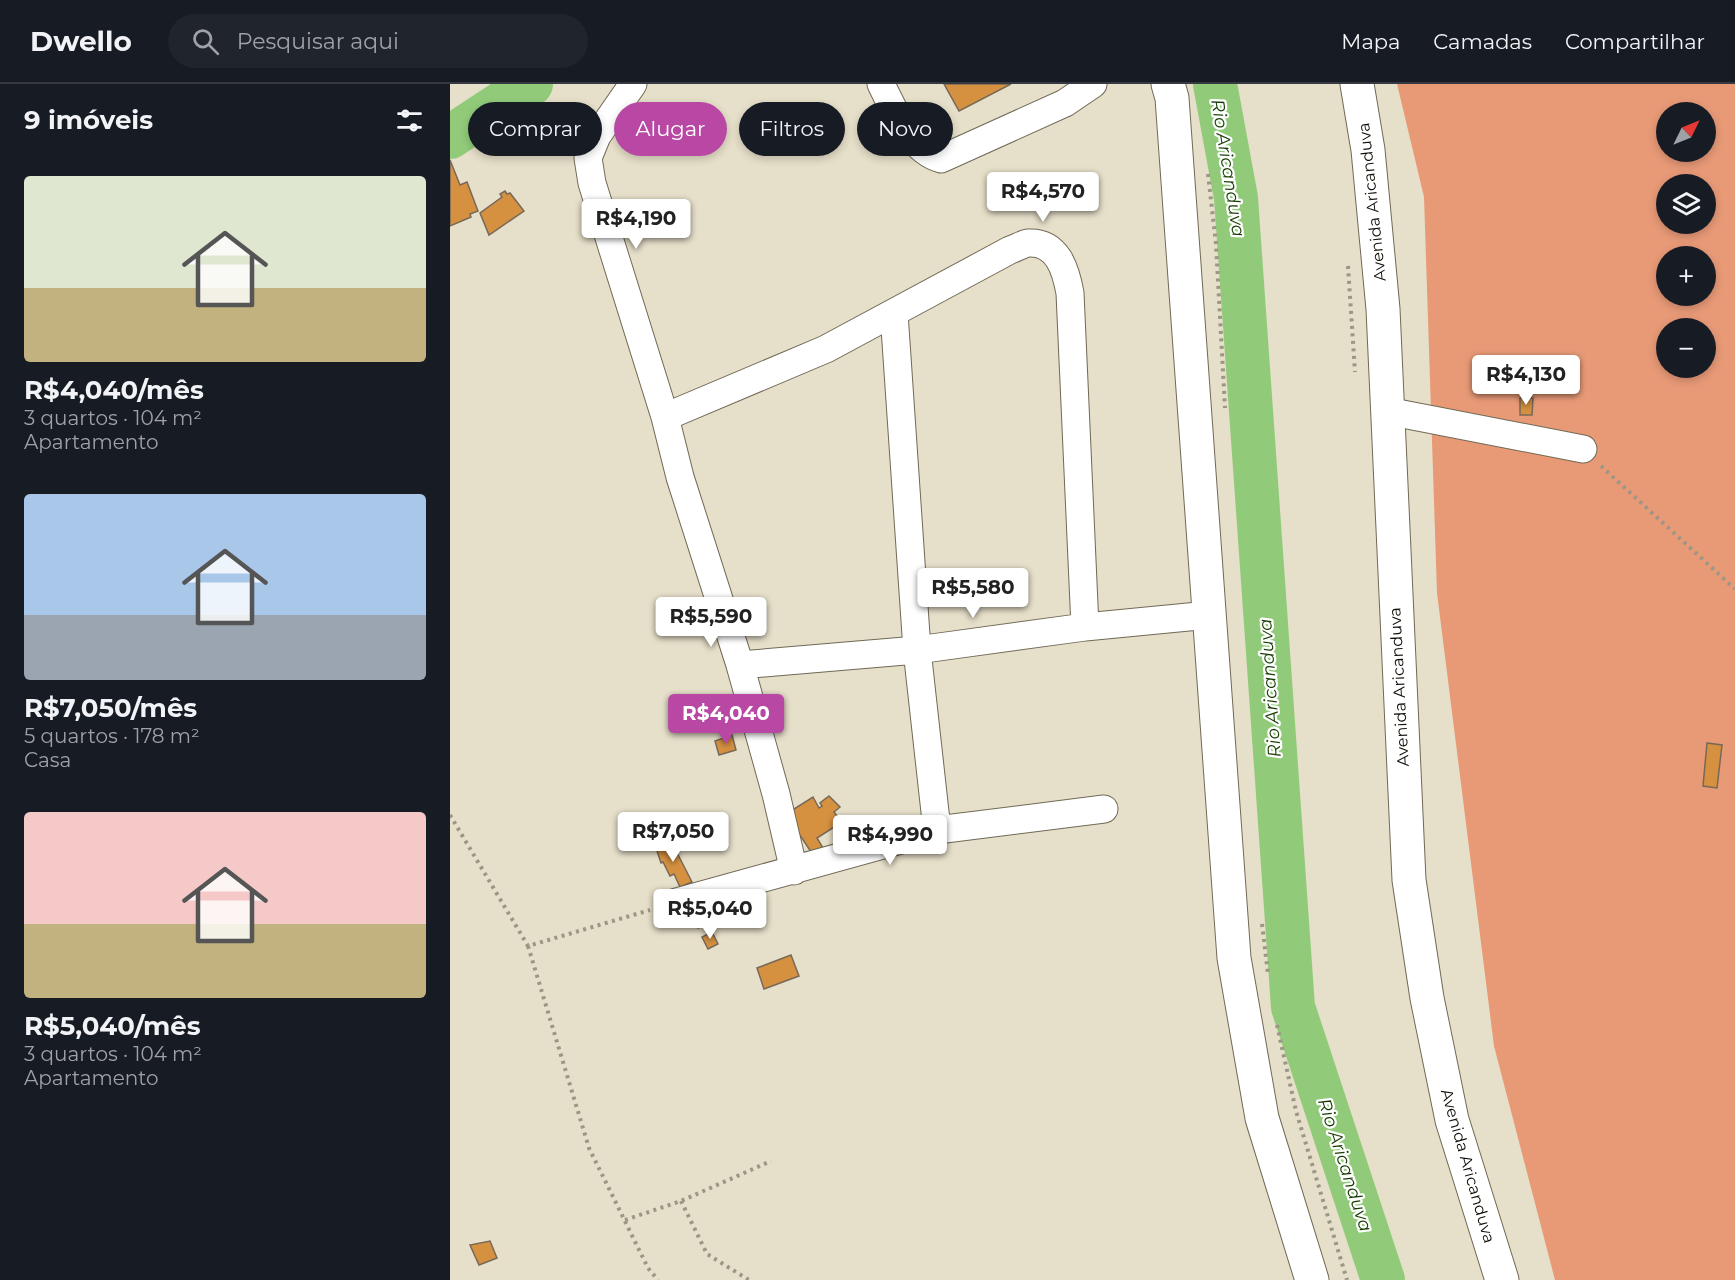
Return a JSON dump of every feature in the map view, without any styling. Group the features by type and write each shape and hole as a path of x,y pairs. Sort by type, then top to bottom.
{"highway":[{"path":"1168,84 1172,98 1233,958 1262,1118 1312,1280"},
{"name":"Avenida Aricanduva","path":"1357,84 1368,150 1383,309 1409,880 1427,998 1452,1120 1502,1280"}],"street":[{"path":"633,84 597,136 588,158 592,183 740,665 776,794 794,871"},
{"path":"881,84 914,143 929,156 941,159 1065,103 1093,84"},
{"path":"665,417 826,348 1010,250 1029,243 1047,247 1058,257 1066,272 1070,293 1085,627"},
{"path":"894,313 917,650 937,830"},
{"path":"1387,411 1583,449"},
{"path":"740,665 917,650 1085,627 1209,615"},
{"path":"673,903 937,830 1104,809"}],"path":[{"path":"1207,163 1216,244 1226,415"},
{"path":"1583,449 1735,590"},
{"path":"450,815 528,946 589,1148 648,1268 658,1280"},
{"path":"528,946 673,903"},
{"path":"1261,914 1268,980"},
{"path":"1276,1022 1296,1111 1347,1280"},
{"path":"625,1220 681,1201 771,1161"},
{"path":"681,1201 707,1254 749,1280"}],"shaded area":[{"path":"1397,84 1735,84 1735,1280 1555,1280 1494,1046 1437,593 1424,197"}],"building":[{"path":"944,84 1011,84 959,111"},
{"path":"450,160 460,185 467,182 478,211 470,214 471,217 450,226"},
{"path":"505,191 507,194 510,193 524,211 489,235 480,213 502,197 500,194"},
{"path":"1520,398 1533,398 1532,415 1520,415"},
{"path":"732,735 736,750 719,755 715,741"},
{"path":"1707,743 1722,745 1717,788 1703,786"},
{"path":"829,796 840,807 834,812 842,822 817,838 823,848 813,855 786,814 813,797 819,808 822,806 820,803"},
{"path":"671,841 692,882 680,887 674,874 670,876 663,862 661,863 656,848"},
{"path":"699,903 707,924 698,928 695,920 692,922 686,907"},
{"path":"712,932 718,944 708,949 702,937"},
{"path":"791,955 799,976 764,989 757,968"},
{"path":"490,1241 497,1258 479,1265 470,1245"}],"waterway":[{"path":"450,137 531,84"},
{"name":"Rio Aricanduva","path":"1215,84 1236,198 1293,1007 1383,1280"}]}
